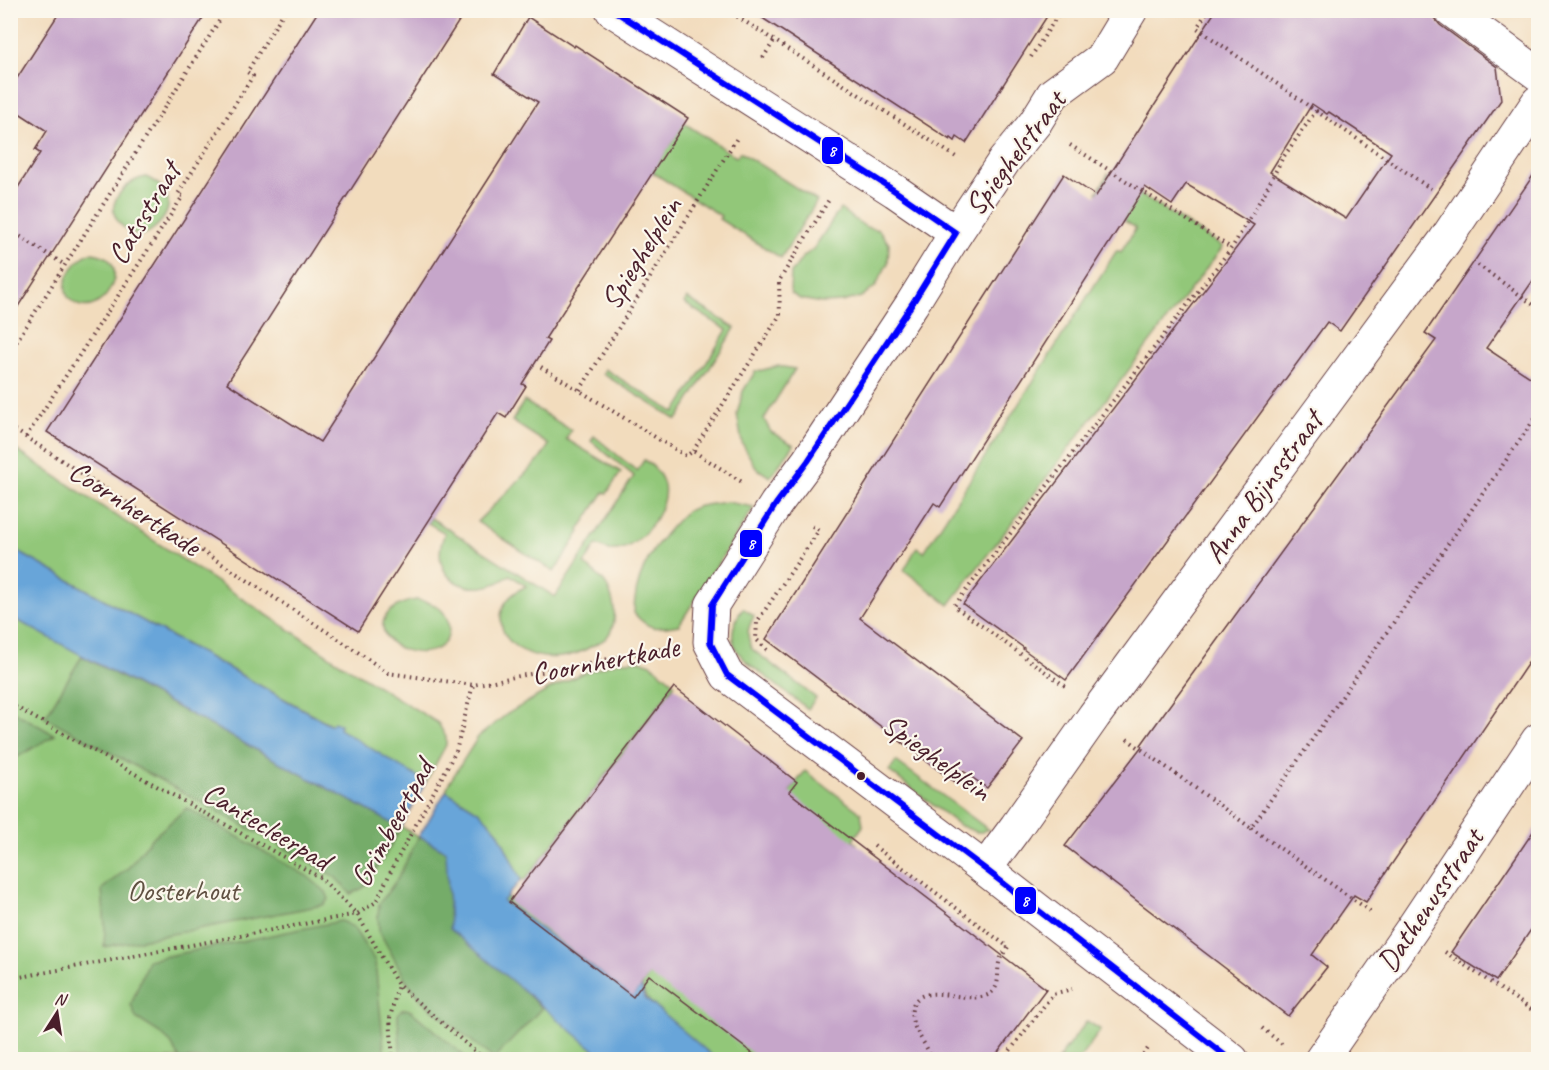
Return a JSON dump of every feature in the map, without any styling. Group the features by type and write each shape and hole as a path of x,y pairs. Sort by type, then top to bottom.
{"street":[{"path":"612,10 956,233"},
{"name":"Spieghelstraat","path":"710,642 712,605 776,504 808,461 912,304 956,233 1004,161 1035,123 1053,94 1102,58 1131,10"},
{"path":"1451,10 1539,74"},
{"name":"Anna Bijnsstraat","path":"985,868 1094,716 1444,242 1539,102"},
{"name":"Coornhertkade","path":"710,642 726,675 985,868 1101,960 1232,1059"},
{"name":"Dathenusstraat","path":"1321,1059 1419,919 1539,740"}],"path":[{"name":"Catsstraat","path":"10,352 226,10"},
{"name":"Catsstraat","path":"26,437 183,196 178,194 253,76 248,72 285,10"},
{"path":"727,10 959,159"},
{"path":"1030,58 1061,10"},
{"path":"1208,10 1197,28 1464,212"},
{"path":"741,92 774,41"},
{"path":"1316,111 1282,159 1231,248 954,606 1078,695 1094,716 1251,828 1539,414"},
{"path":"1035,123 1231,248"},
{"name":"Spieghelplein","path":"580,390 737,138 746,144"},
{"path":"541,367 686,456 693,451 780,315 779,281 830,197 821,192"},
{"path":"10,230 65,265"},
{"path":"1444,242 1539,308"},
{"name":"Coornhertkade","path":"10,427 350,646 388,673 473,686 680,645 710,642"},
{"path":"693,451 819,530 757,622 756,639 773,656"},
{"name":"Grimbeertpad","path":"10,979 357,914 376,902 456,751 473,686"},
{"name":"Cantecleerpad","path":"10,704 321,878 357,914 399,985 485,1059"},
{"path":"874,846 1008,947 999,963 999,973 994,990 987,995 969,997 930,993 915,1000 911,1016 932,1059"},
{"path":"393,1059 390,1018 399,985"},
{"path":"1003,1059 1053,994 1079,987"},
{"path":"1255,1023 1282,1044 1291,1045"}],"green space":[{"path":"684,123 736,157 740,152 817,201 781,258 719,219 721,216 652,172"},
{"path":"1108,174 1223,247 949,605 904,570 917,547 924,552 1117,250 1121,252 1136,228 1123,220 1127,212 1097,193"},
{"path":"146,177 162,188 166,194 168,208 165,216 152,230 137,235 126,230 117,220 114,210 115,203 127,186"},
{"path":"840,209 866,227 879,230 889,244 888,263 875,287 861,297 842,302 822,303 800,299 790,290 791,273 802,258 814,248"},
{"path":"90,253 104,256 112,264 114,274 112,285 106,295 97,303 87,306 76,304 69,298 66,284 77,262"},
{"path":"687,298 735,328 677,420 603,374 605,369 675,413 727,330 684,303"},
{"path":"778,366 795,369 764,419 771,432 794,445 770,477 756,468 742,443 737,414 743,391 755,372"},
{"path":"524,401 571,430 566,439 621,472 607,493 604,492 554,572 477,522 540,459 549,445 512,421"},
{"path":"594,436 637,471 644,460 654,467 664,485 661,506 656,518 640,538 620,549 609,550 596,545 584,564 600,577 610,592 614,620 606,638 569,656 551,657 531,654 514,645 507,638 501,620 503,608 508,599 526,586 510,575 497,583 483,587 469,587 457,582 447,575 442,564 440,550 445,533 428,523 431,518 555,597 634,476 591,441"},
{"path":"10,446 337,661 438,723 446,737 446,745 426,782 338,729 340,725 332,725 11,548"},
{"path":"727,502 754,507 679,625 659,628 644,623 634,613 635,600 640,576 657,544 690,509"},
{"name":"Oosterhout","path":"11,599 326,777 484,880 674,1024 645,996 642,984 805,771 861,813 863,826 853,840 857,844 842,864 1040,992 991,1059 11,1059"},
{"path":"416,600 438,607 448,621 449,632 444,643 427,652 404,650 391,642 383,629 383,622 390,611"},
{"path":"743,608 754,616 748,632 752,649 816,698 808,709 750,665 737,650 733,641 733,631"},
{"path":"82,656 401,828 363,888 351,894 335,877 312,863 45,717"},
{"path":"640,660 651,664 675,684 526,879 521,880 498,832 480,812 446,791 449,783 478,737 507,714 583,673 621,661"},
{"path":"11,710 55,735 11,761"},
{"path":"896,761 989,830 976,832 959,825 889,771"},
{"path":"187,808 307,876 326,892 329,899 323,905 104,947 102,889 129,867 151,839"},
{"path":"419,836 446,851 525,992 542,1008 494,1059 422,1001 405,978 379,931 379,904 398,878"},
{"path":"341,921 353,927 375,961 385,1059 180,1059 171,1043 136,1018 131,1005 148,960"},
{"path":"406,1009 468,1059 401,1059 398,1014"},
{"path":"1087,1021 1101,1030 1079,1059 1058,1059"}],"water":[{"path":"11,548 331,725 334,722 340,724 339,729 426,782 401,828 11,617"},
{"path":"446,791 480,812 498,832 521,880 503,901 633,996 641,986 644,997 716,1059 605,1059 450,929 446,851 419,836"}],"building":[{"path":"61,10 208,10 10,319 10,200 40,153 35,150 47,131 10,107 10,89"},
{"path":"319,10 466,10 227,383 320,442 538,102 494,74 528,17 688,118 545,339 549,341 522,384 526,386 506,418 498,413 358,631 47,432"},
{"path":"750,10 1051,10 966,143 957,137 955,141 951,138 950,140"},
{"path":"1216,10 1433,10 1434,18 1440,25 1497,67 1501,100 1340,331 1327,322 1066,680 963,604 1254,225 1186,184 1172,205 1145,187 940,507 934,503 860,618 1023,741 987,788 963,771 954,782 766,639 1064,174 1096,196","holes":["1312,104 1327,114 1329,112 1391,153 1346,219 1270,172"]},
{"path":"1539,167 1539,272 1486,348 1539,383 1539,647 1366,902 1354,895 1312,955 1327,967 1288,1016 1065,846 1142,746 1436,340 1425,333"},
{"path":"674,687 797,782 789,792 1046,989 993,1059 760,1059 649,975 633,997 509,902"},
{"path":"1539,823 1539,918 1496,981 1451,952"}],"transit line":[{"name":"8","path":"613,10 895,191 956,233 912,304 808,461 776,504 712,605 710,642 727,675 985,869 1231,1060"}]}
